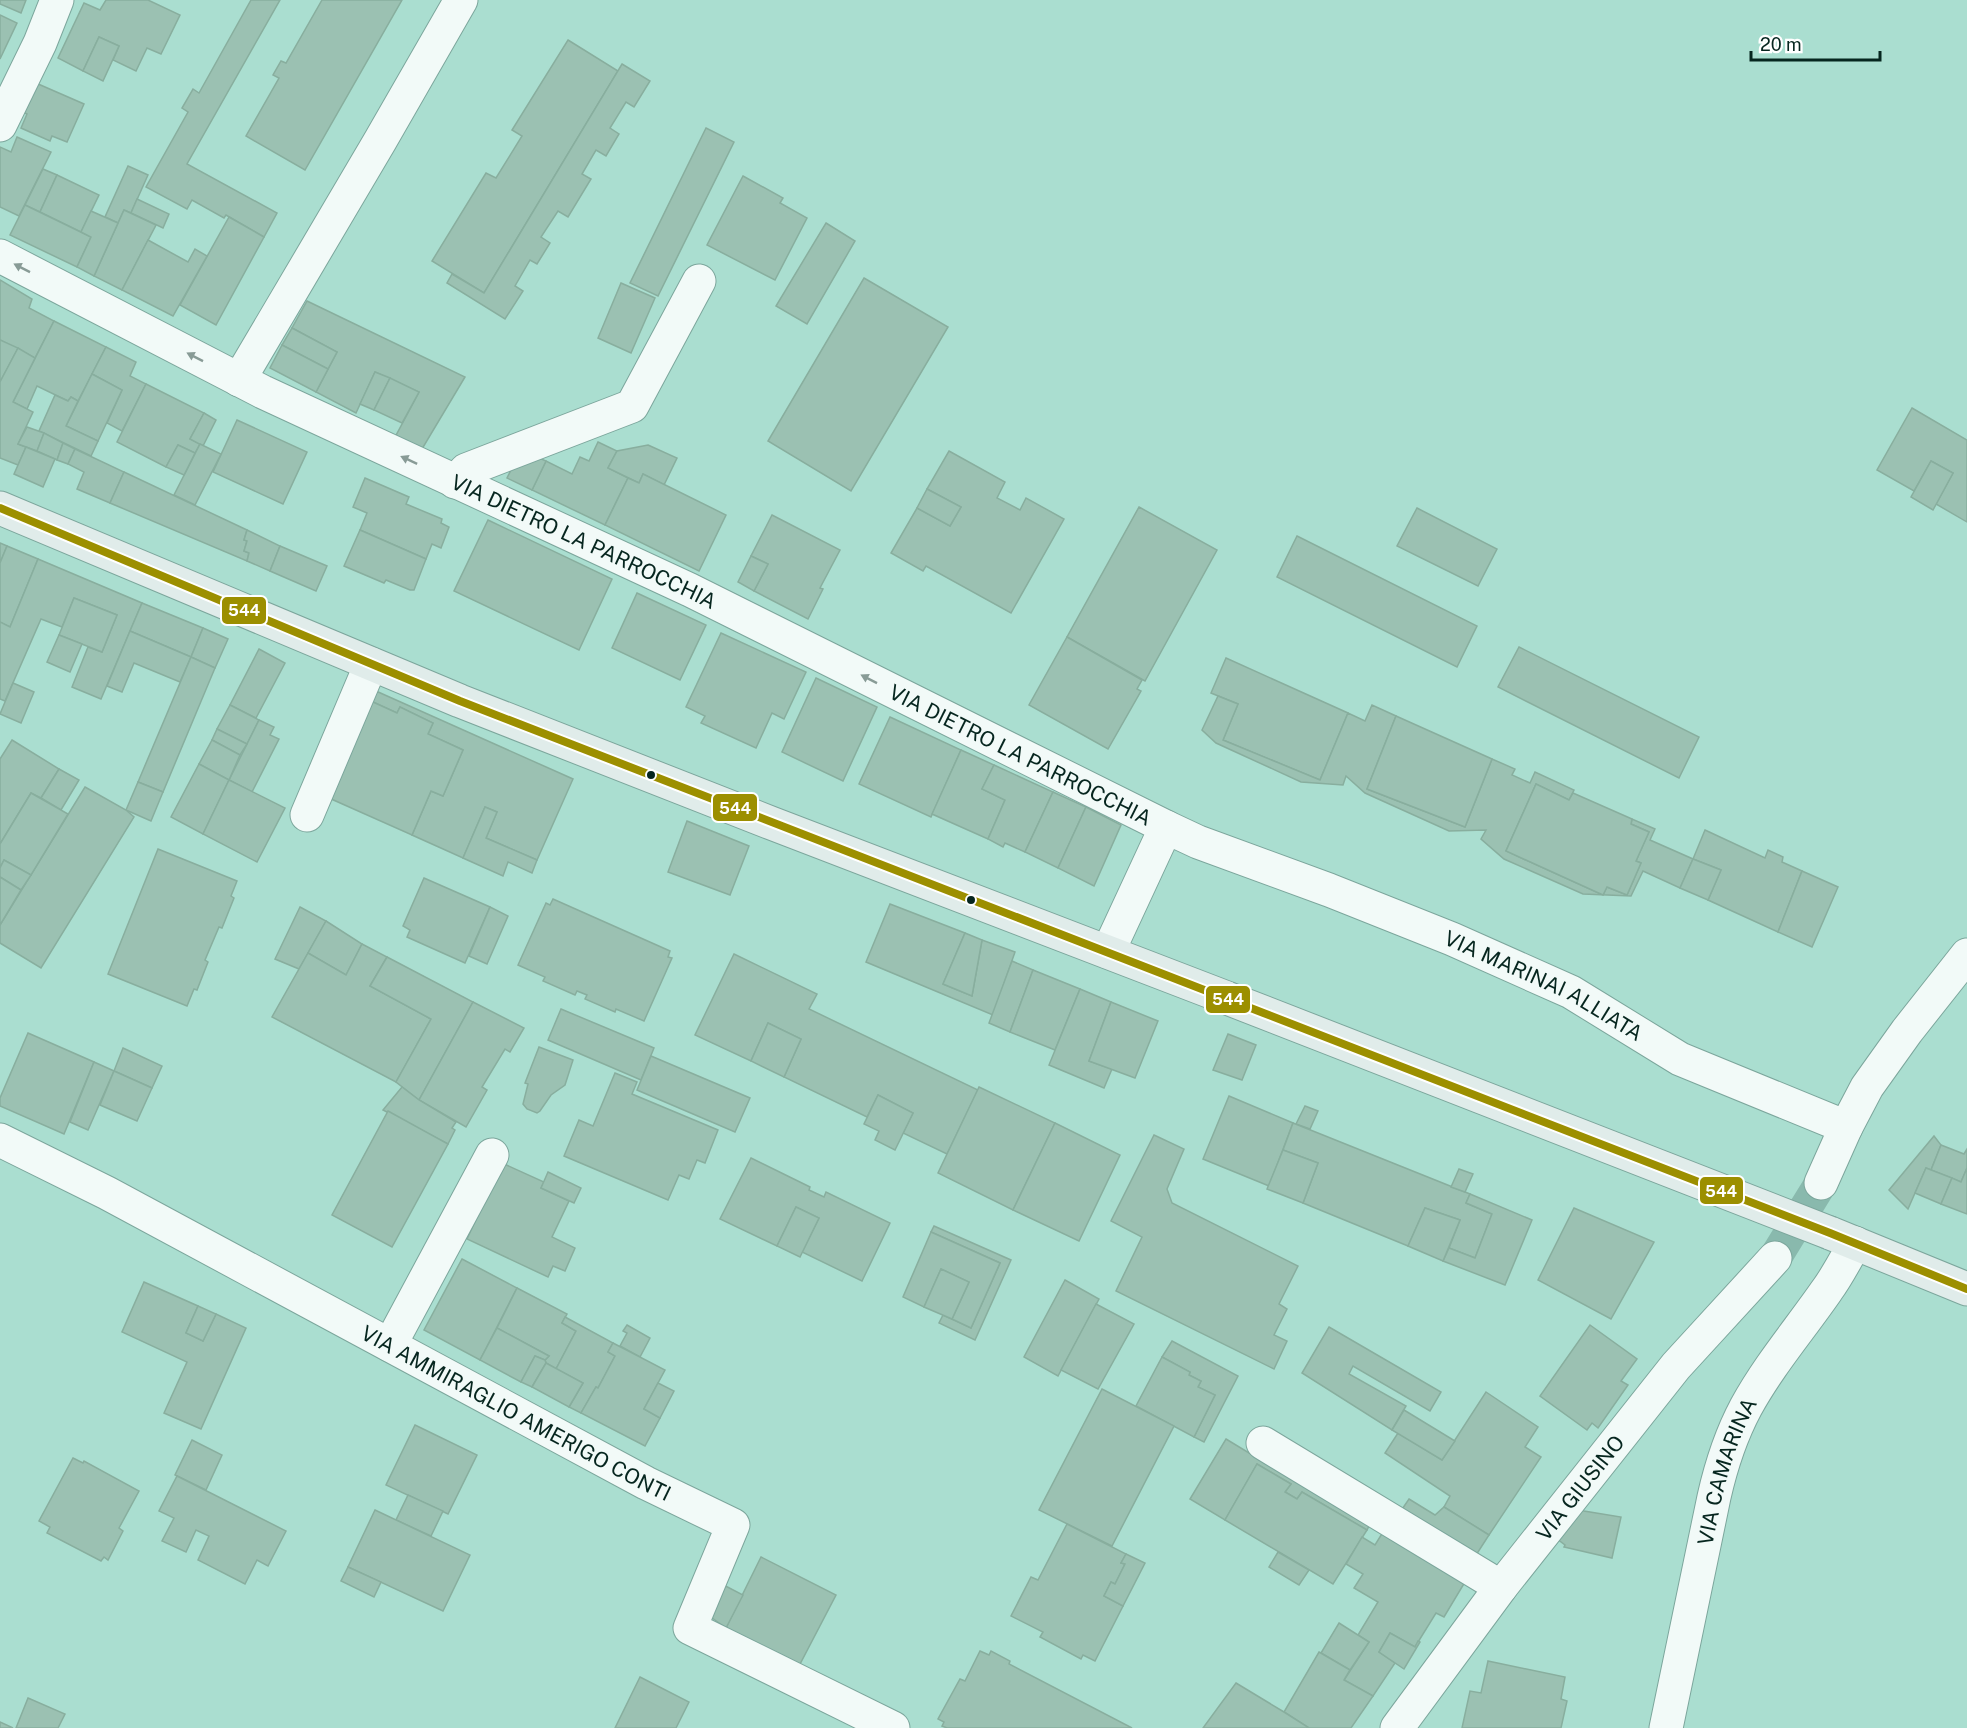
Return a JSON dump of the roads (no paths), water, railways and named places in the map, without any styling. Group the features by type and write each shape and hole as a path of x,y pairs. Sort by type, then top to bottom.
{"street":[{"path":"0,125 40,43 57,0"},
{"path":"239,380 381,141 461,0"},
{"name":"VIA DIETRO LA PARROCCHIA","path":"0,256 239,380 690,590 1166,827"},
{"path":"455,482 466,470 632,406 699,280"},
{"path":"0,508 371,664 771,823 1843,1238 1967,1289"},
{"path":"307,815 371,664"},
{"path":"1108,952 1166,827"},
{"name":"VIA MARINAI ALLIATA","path":"1166,827 1198,842 1329,890 1452,939 1571,992 1680,1059 1846,1127"},
{"path":"1821,1183 1867,1087 1907,1031 1967,955"},
{"name":"VIA AMMIRAGLIO AMERIGO CONTI","path":"0,1140 107,1193 646,1483 733,1525 690,1628 892,1728"},
{"path":"390,1345 492,1155"},
{"name":"VIA CAMARINA","path":"1666,1728 1714,1497 1731,1440 1746,1407 1769,1370 1829,1288 1843,1238"},
{"name":"VIA GIUSINO","path":"1397,1728 1501,1587 1676,1366 1775,1258"},
{"path":"1263,1443 1501,1587"}],"tunnel":[{"path":"1775,1258 1821,1183"}]}
